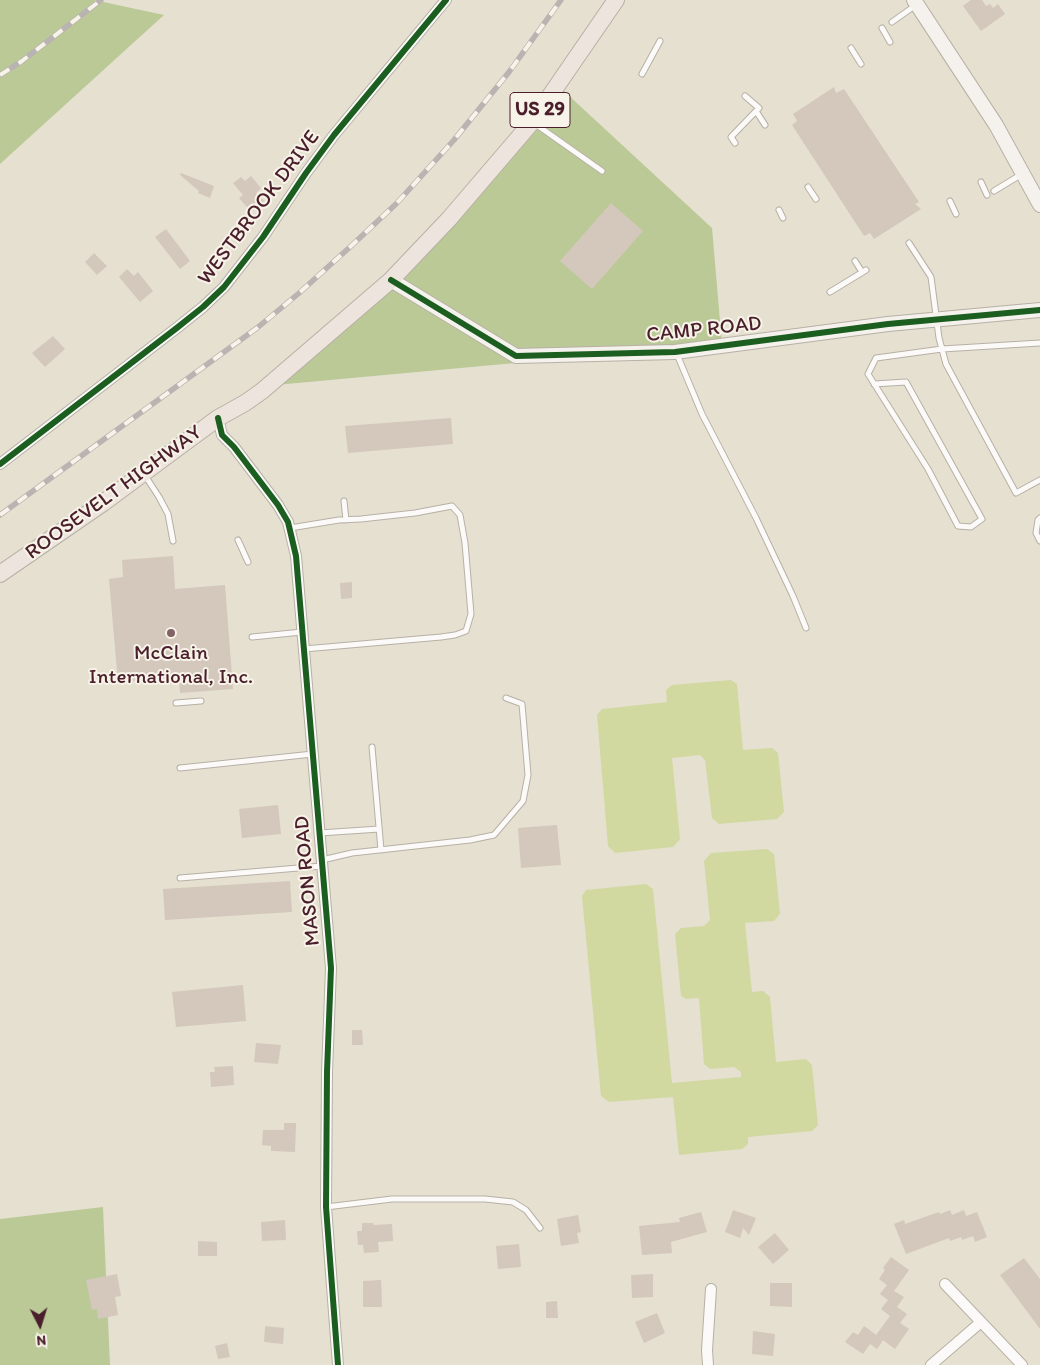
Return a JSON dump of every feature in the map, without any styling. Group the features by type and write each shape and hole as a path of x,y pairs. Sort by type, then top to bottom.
{"main road":[{"name":"ROOSEVELT HIGHWAY","path":"0,574 103,503 218,418 262,391 391,280 449,219 532,122 616,0"}],"street":[{"name":"WESTBROOK DRIVE","path":"0,464 178,327 224,287 263,237 334,135 446,0"},
{"path":"915,2 996,125 1040,205"},
{"name":"CAMP ROAD","path":"391,280 516,356 675,352 888,324 1040,310"},
{"name":"MASON ROAD","path":"218,418 222,435 234,447 278,505 288,522 296,556 331,968 326,1207 338,1365"},
{"path":"945,1284 1022,1365"},
{"path":"708,1365 706,1350 711,1289"},
{"path":"931,1365 981,1322"}],"lane":[{"path":"892,22 915,2"},
{"path":"882,28 890,42"},
{"path":"642,74 660,41"},
{"path":"851,48 861,64"},
{"path":"735,143 731,138 759,108 745,96"},
{"path":"756,112 765,125"},
{"path":"532,122 602,171"},
{"path":"994,191 1023,174"},
{"path":"981,182 987,195"},
{"path":"808,186 816,199"},
{"path":"950,201 956,214"},
{"path":"779,210 783,218"},
{"path":"909,243 931,277 936,320 946,364 1016,493 1040,480"},
{"path":"830,292 864,271 855,262"},
{"path":"874,384 906,382 982,519 970,528 958,526 928,468 874,384 868,374 876,358 942,349 1040,343"},
{"path":"675,352 702,414 756,518 806,628"},
{"path":"143,473 168,514 173,541"},
{"path":"344,501 346,520"},
{"path":"289,528 415,513 452,506 460,515 465,543 471,614 466,631 455,636 304,649"},
{"path":"1040,518 1036,533 1040,541"},
{"path":"238,540 248,562"},
{"path":"252,637 302,632"},
{"path":"180,878 322,863 352,853 470,840 494,835 523,801 528,775 522,704 506,698"},
{"path":"176,703 201,701"},
{"path":"372,747 381,850"},
{"path":"180,768 313,754"},
{"path":"320,833 379,829"},
{"path":"326,1207 392,1199 484,1199 512,1202 526,1210 540,1228"}],"green space":[{"path":"0,0 94,0 164,15 0,164"},
{"path":"553,81 712,228 722,344 254,387 400,267 532,110"},
{"path":"731,680 737,684 743,750 772,748 778,753 784,812 777,819 719,824 712,818 705,760 700,755 672,758 680,839 673,847 615,853 608,846 597,715 602,709 667,702 666,690 672,685"},
{"path":"767,849 774,854 780,914 774,921 745,923 752,992 763,991 770,997 776,1062 806,1059 812,1065 818,1125 812,1131 748,1137 748,1144 742,1149 679,1155 673,1097 609,1102 601,1096 582,896 586,890 646,884 653,889 672,1083 741,1077 741,1072 734,1067 710,1069 704,1064 699,998 686,999 681,996 675,934 681,928 704,926 710,920 704,861 711,853"},
{"path":"103,1207 110,1365 0,1365 0,1219"}],"building":[{"path":"971,0 982,0 986,6 990,4 993,8 998,4 1005,14 981,31 963,6"},
{"path":"834,87 836,93 844,89 919,202 915,204 921,209 874,239 870,233 864,236 792,125 797,121 793,114"},
{"path":"181,173 214,186 210,198 198,193 199,191 180,175"},
{"path":"251,176 261,188 256,193 264,201 251,212 239,198 243,195 233,183 241,177 245,181"},
{"path":"611,203 643,231 592,289 560,261"},
{"path":"166,229 190,261 180,269 155,237"},
{"path":"94,253 107,266 97,275 85,262"},
{"path":"127,269 134,276 138,272 153,291 140,302 119,277"},
{"path":"53,336 65,349 45,367 32,353"},
{"path":"451,418 453,444 348,453 345,426"},
{"name":"McClain International, Inc.","path":"173,556 175,589 225,585 233,689 180,693 179,677 118,682 109,579 123,577 122,560"},
{"path":"352,582 352,598 341,599 340,583"},
{"path":"278,805 281,834 242,838 239,809"},
{"path":"557,825 561,865 521,868 518,828"},
{"path":"290,881 292,912 165,920 163,889"},
{"path":"243,985 246,1021 176,1027 172,992"},
{"path":"352,1030 362,1030 363,1045 352,1045"},
{"path":"256,1043 281,1045 278,1064 254,1062"},
{"path":"233,1066 234,1085 211,1087 210,1072 215,1072 214,1067"},
{"path":"284,1123 296,1123 295,1152 271,1151 271,1146 262,1145 263,1130 284,1130"},
{"path":"733,1210 756,1218 749,1235 743,1228 740,1238 725,1232"},
{"path":"950,1210 952,1215 964,1210 966,1216 977,1212 987,1237 975,1242 973,1236 962,1240 961,1237 950,1241 949,1238 906,1254 894,1224 904,1220 905,1224"},
{"path":"701,1212 707,1232 671,1242 672,1253 642,1255 639,1226 680,1222 679,1218"},
{"path":"578,1215 581,1232 577,1233 579,1243 561,1246 557,1219"},
{"path":"285,1220 286,1240 262,1241 261,1222"},
{"path":"362,1223 373,1223 374,1225 392,1224 393,1241 378,1242 379,1252 364,1253 363,1245 358,1245 357,1231 362,1231"},
{"path":"775,1233 789,1250 773,1264 758,1247"},
{"path":"198,1241 217,1242 217,1256 198,1256"},
{"path":"519,1244 521,1267 498,1269 496,1246"},
{"path":"891,1257 909,1270 894,1291 904,1297 897,1307 907,1314 900,1323 909,1329 895,1349 876,1335 890,1316 881,1309 888,1300 880,1294 887,1285 879,1279 885,1270 883,1268"},
{"path":"1024,1258 1040,1279 1040,1329 1000,1275"},
{"path":"117,1274 121,1296 115,1297 118,1315 98,1319 97,1309 92,1310 86,1280"},
{"path":"653,1274 653,1297 632,1298 631,1275"},
{"path":"381,1280 382,1307 363,1307 363,1281"},
{"path":"770,1283 792,1283 792,1307 770,1306"},
{"path":"557,1301 558,1318 546,1318 546,1302"},
{"path":"657,1313 665,1333 644,1343 635,1322"},
{"path":"265,1326 284,1328 283,1344 264,1342"},
{"path":"864,1326 883,1340 877,1349 870,1344 863,1354 845,1342 853,1332 858,1335"},
{"path":"753,1331 775,1334 773,1356 752,1354"},
{"path":"227,1343 230,1357 218,1359 215,1346"}],"railway":[{"path":"0,75 22,61 101,0"},
{"path":"0,515 257,328 350,247 396,204 454,140 509,72 561,0"}],"cycle path":[{"path":"0,464 178,327 224,287 263,237 334,135 446,0"},
{"path":"391,280 516,356 675,352 888,324 1040,310"},
{"path":"218,418 222,435 234,447 278,505 288,522 296,556 331,968 327,1072 326,1207 338,1365"}],"place":[{"name":"McClain International, Inc.","path":"171,633"}]}
